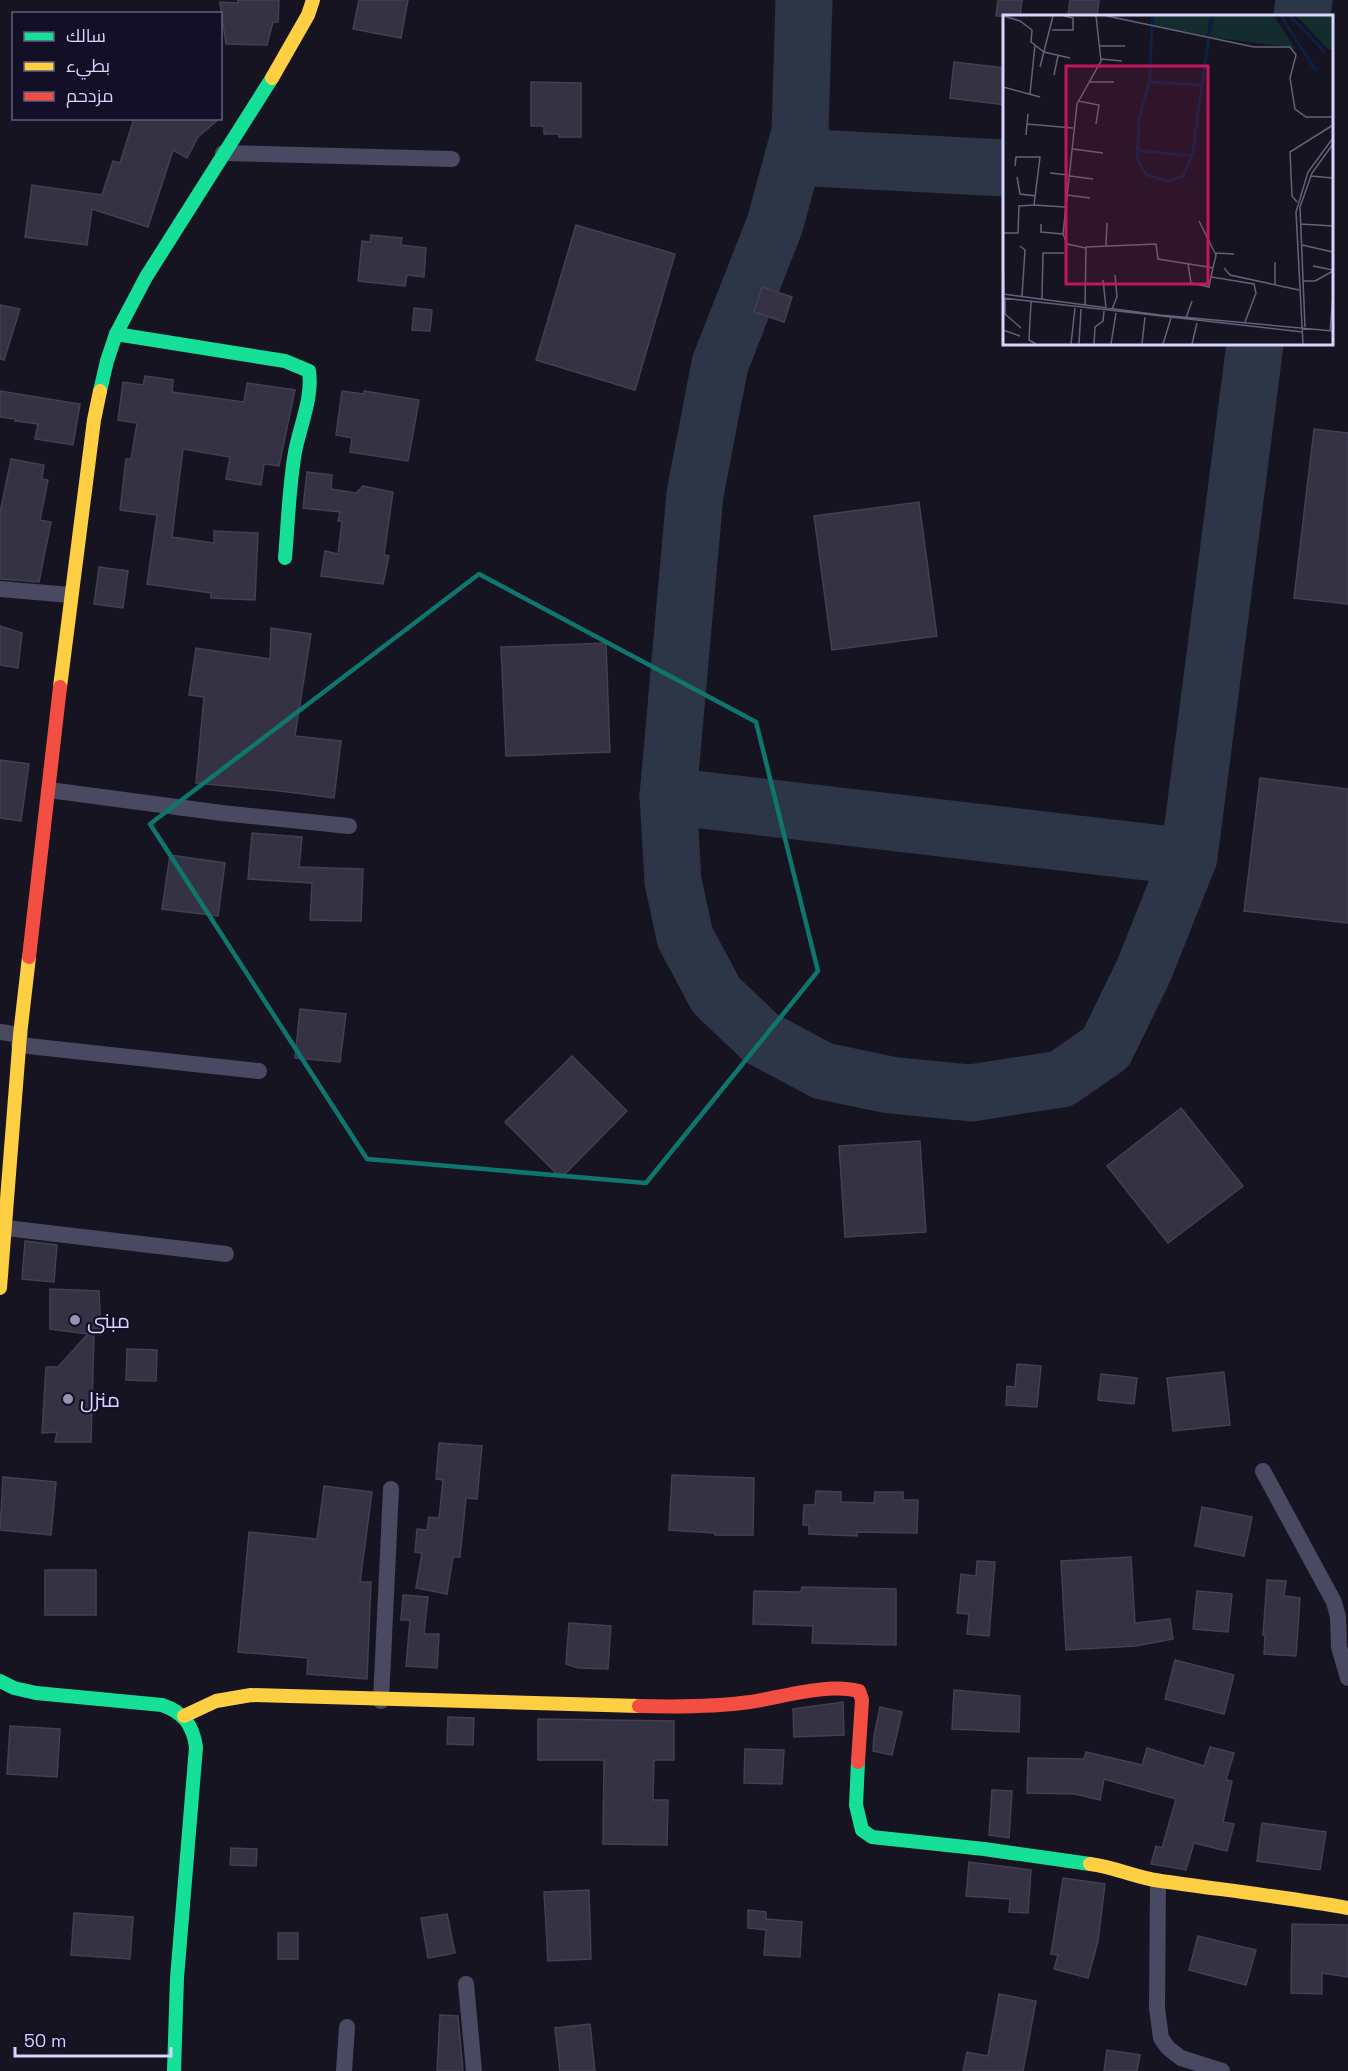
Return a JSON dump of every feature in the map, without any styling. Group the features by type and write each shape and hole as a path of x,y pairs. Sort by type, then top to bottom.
{"main road":[{"path":"0,1288 20,1040 70,595 94,420 107,361 116,334 146,277 273,76 308,15 313,0"},
{"path":"116,334 285,362 309,371 311,383 295,453 290,490 285,558"},
{"path":"0,1681 19,1690 171,1707 184,1716 193,1729 196,1747 177,1978 174,2071"},
{"path":"184,1716 200,1705 227,1697 251,1695 381,1701 679,1707 748,1702 843,1687 852,1688 859,1691 862,1700 856,1805 862,1830 872,1837 984,1849 1099,1865 1158,1881 1283,1896 1348,1908"}],"street":[{"path":"224,153 452,159"},
{"path":"0,589 70,595"},
{"path":"49,790 222,813 349,826"},
{"path":"0,1032 20,1040 259,1071"},
{"path":"6,1228 225,1254"},
{"path":"1263,1471 1335,1602 1339,1647 1348,1678"},
{"path":"381,1701 391,1489"},
{"path":"1158,1881 1157,2008 1161,2038 1168,2048 1181,2058 1222,2071"},
{"path":"466,1984 474,2071"},
{"path":"344,2071 347,2027"}],"highlighted area":[{"path":"479,574 756,722 818,971 646,1183 367,1159 150,824"}],"building":[{"path":"238,0 279,0 278,22 273,22 267,45 226,44 220,2 238,3"},
{"path":"359,0 408,0 401,38 353,29"},
{"path":"998,0 1022,0 1020,15 996,16"},
{"path":"1070,0 1099,0 1097,15 1068,15"},
{"path":"954,62 1003,68 1003,105 950,98"},
{"path":"531,82 581,83 581,137 544,134 544,126 531,126"},
{"path":"133,120 218,120 198,137 187,158 173,150 148,227 92,209 87,245 25,237 32,185 102,195 113,161 120,163"},
{"path":"576,225 675,254 635,390 536,360"},
{"path":"371,235 402,238 401,245 426,248 424,277 407,275 405,286 358,281 362,241 370,242"},
{"path":"762,287 792,297 784,322 754,312"},
{"path":"0,305 20,309 4,360 0,359"},
{"path":"414,308 432,310 430,331 412,330"},
{"path":"145,376 173,380 172,392 244,402 247,383 295,390 279,466 264,464 261,485 226,479 230,457 183,449 172,537 214,543 214,531 258,533 255,600 211,598 211,593 147,584 157,515 120,510 126,459 131,459 137,423 118,420 123,382 143,385"},
{"path":"0,391 80,404 73,445 35,439 38,424 0,417"},
{"path":"342,391 364,394 364,391 419,400 408,461 350,452 352,438 336,435"},
{"path":"1314,429 1348,433 1348,604 1294,598"},
{"path":"11,459 44,465 42,479 48,480 40,520 51,522 39,582 0,579 0,513"},
{"path":"307,472 332,475 331,489 356,493 363,486 393,492 384,555 389,556 383,584 321,576 325,551 338,554 342,521 338,521 340,512 303,508"},
{"path":"919,502 937,636 832,650 814,516"},
{"path":"99,567 128,571 123,608 94,604"},
{"path":"0,626 22,633 18,668 0,665"},
{"path":"271,628 311,634 295,736 341,741 334,798 196,783 204,697 189,695 196,648 270,659"},
{"path":"606,643 610,752 506,756 501,647"},
{"path":"0,760 29,764 21,821 0,818"},
{"path":"1260,778 1348,789 1348,923 1244,911"},
{"path":"252,833 302,837 299,867 363,869 361,921 310,920 312,883 248,879"},
{"path":"170,855 225,863 218,916 162,909"},
{"path":"300,1009 346,1014 340,1062 295,1058"},
{"path":"572,1056 627,1111 561,1178 505,1122"},
{"path":"1181,1108 1243,1186 1168,1243 1107,1166"},
{"path":"920,1141 926,1232 845,1237 839,1146"},
{"path":"25,1241 57,1245 54,1282 22,1279"},
{"path":"50,1289 99,1291 101,1335 94,1334 91,1442 55,1442 57,1432 42,1433 46,1367 58,1367 88,1334 50,1329"},
{"path":"127,1349 157,1350 156,1381 126,1380"},
{"path":"1017,1364 1041,1366 1037,1407 1006,1405 1007,1386 1015,1387"},
{"path":"1224,1372 1230,1425 1173,1431 1167,1378"},
{"path":"1101,1374 1137,1378 1134,1404 1098,1400"},
{"path":"439,1443 482,1446 477,1499 466,1498 460,1557 453,1557 447,1594 416,1588 422,1553 415,1552 417,1529 427,1530 429,1517 439,1518 443,1480 436,1479"},
{"path":"672,1475 754,1478 753,1535 715,1535 715,1533 669,1530"},
{"path":"3,1477 56,1482 51,1535 0,1530"},
{"path":"324,1486 372,1492 360,1582 371,1582 367,1679 307,1674 308,1658 238,1652 249,1532 317,1539"},
{"path":"816,1491 841,1492 841,1502 874,1503 875,1492 903,1492 903,1500 918,1500 917,1533 857,1532 857,1536 809,1534 809,1525 803,1525 804,1505 815,1505"},
{"path":"1202,1507 1252,1517 1244,1556 1195,1546"},
{"path":"1131,1557 1135,1623 1170,1619 1173,1639 1136,1646 1066,1650 1061,1561"},
{"path":"977,1561 995,1562 989,1636 967,1634 969,1614 957,1613 961,1574 976,1576"},
{"path":"45,1570 96,1570 96,1615 45,1615"},
{"path":"1267,1580 1286,1581 1284,1596 1300,1598 1296,1656 1264,1654"},
{"path":"802,1587 896,1589 896,1645 812,1643 813,1626 753,1624 754,1591 801,1592"},
{"path":"1197,1591 1232,1594 1228,1632 1193,1629"},
{"path":"403,1595 428,1597 424,1634 439,1634 437,1668 406,1666 410,1620 401,1620"},
{"path":"569,1623 611,1626 608,1669 578,1668 566,1664"},
{"path":"1175,1660 1234,1675 1224,1714 1165,1699"},
{"path":"954,1690 1020,1696 1019,1732 952,1729"},
{"path":"843,1702 844,1735 794,1737 793,1709"},
{"path":"880,1707 902,1712 892,1755 873,1751"},
{"path":"448,1717 474,1718 473,1745 447,1744"},
{"path":"538,1719 674,1721 674,1760 654,1760 653,1800 668,1800 667,1845 603,1844 604,1760 538,1760"},
{"path":"10,1726 60,1729 57,1777 7,1774"},
{"path":"1210,1747 1234,1753 1226,1780 1232,1781 1223,1822 1234,1824 1227,1851 1194,1843 1186,1870 1151,1864 1156,1846 1162,1848 1176,1799 1104,1779 1100,1800 1075,1794 1027,1793 1028,1758 1084,1759 1086,1752 1142,1765 1147,1748 1204,1766"},
{"path":"745,1749 784,1750 782,1784 744,1783"},
{"path":"992,1790 1012,1791 1009,1838 989,1835"},
{"path":"1262,1823 1326,1832 1320,1870 1257,1861"},
{"path":"231,1848 257,1849 256,1866 230,1865"},
{"path":"969,1862 1031,1870 1028,1913 1009,1912 1010,1899 966,1896"},
{"path":"1063,1878 1105,1884 1098,1941 1088,1978 1054,1969 1058,1955 1051,1954"},
{"path":"589,1890 591,1959 548,1961 544,1892"},
{"path":"748,1910 766,1912 766,1919 802,1922 800,1957 764,1955 766,1930 748,1928"},
{"path":"74,1913 133,1917 130,1959 71,1955"},
{"path":"447,1914 455,1953 428,1958 421,1918"},
{"path":"1292,1924 1348,1925 1348,1977 1322,1973 1322,1994 1291,1993"},
{"path":"278,1933 298,1933 298,1959 278,1959"},
{"path":"1198,1936 1256,1950 1246,1985 1189,1970"},
{"path":"999,1994 1036,2001 1023,2071 963,2071 967,2052 988,2056"},
{"path":"440,2015 458,2016 463,2071 437,2071"},
{"path":"590,2024 595,2071 560,2071 555,2028"},
{"path":"1107,2050 1140,2055 1137,2071 1104,2071"}],"taxiway":[{"path":"804,0 800,132 775,224 720,364 695,494 668,796 673,881 685,937 716,995 761,1038 823,1071 890,1085 971,1093 1061,1079 1106,1048 1144,970 1189,857 1255,345"},
{"path":"1302,15 1304,0"},
{"path":"794,157 1003,168"},
{"path":"668,796 1189,857"}],"traffic: fast":[{"path":"100,391 116,334 146,277 272,78"},
{"path":"116,334 285,361 309,371 308,401 293,465 285,558"},
{"path":"0,1681 14,1688 36,1693 162,1705 176,1711 186,1720 192,1732 196,1747 177,1978 174,2071"},
{"path":"858,1762 856,1805 862,1830 872,1837 984,1849 1090,1864"}],"traffic: slow":[{"path":"272,78 308,15 313,0"},
{"path":"60,687 94,420 100,391"},
{"path":"0,1288 20,1035 29,957"},
{"path":"184,1716 216,1701 251,1695 639,1706"},
{"path":"1090,1864 1152,1880 1348,1908"}],"traffic: jam":[{"path":"29,957 60,687"},
{"path":"639,1706 722,1705 819,1690 859,1691 862,1700 858,1762"}],"place":[{"name":"مبنى","path":"75,1320"},
{"name":"منزل","path":"68,1399"}]}
